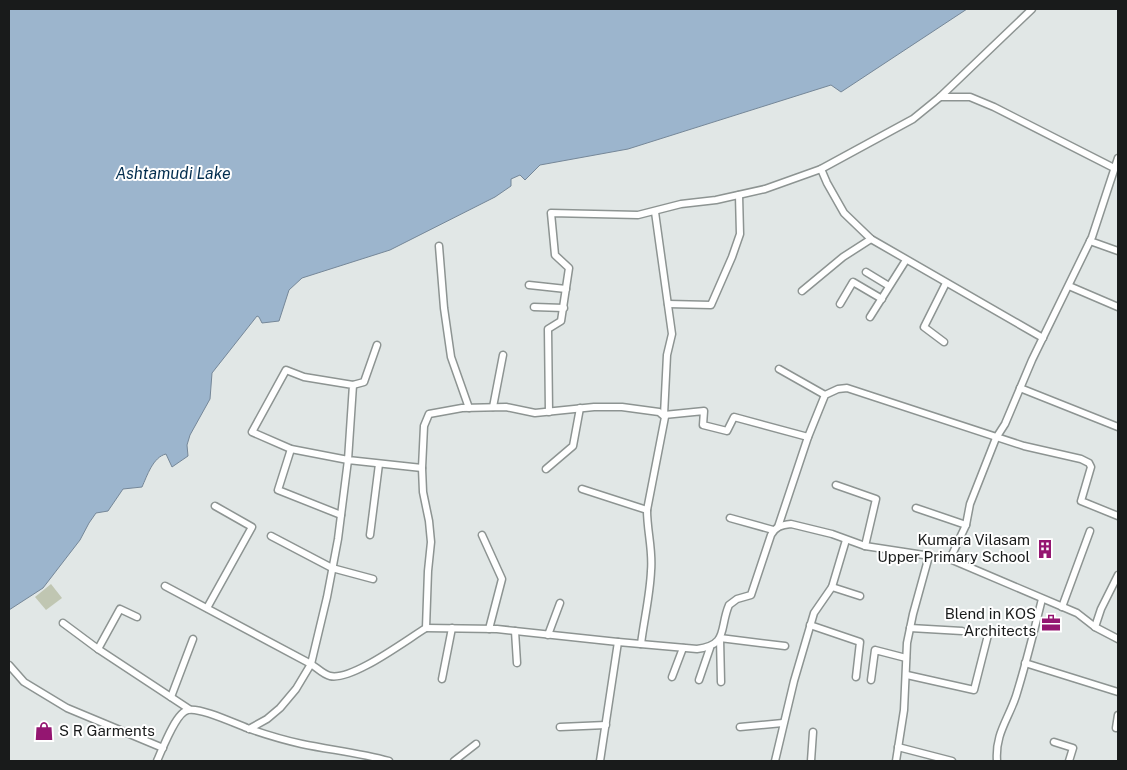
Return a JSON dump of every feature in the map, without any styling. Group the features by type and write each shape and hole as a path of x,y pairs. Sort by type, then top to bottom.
{"street":[{"path":"549,412 548,330 561,321 569,268 555,255 551,212 638,215 656,212 681,204 765,189 821,168 913,120 940,97 1032,9"},
{"path":"940,97 970,97 994,107 1114,168"},
{"path":"950,559 966,524 970,504 996,438 1005,424 1043,338 1090,241 1118,158"},
{"path":"821,168 827,183 844,212 871,239 946,284 1043,338"},
{"path":"668,304 711,305 740,234 739,195"},
{"path":"641,644 651,571 651,542 647,523 647,510 664,419 668,355 672,334 656,212"},
{"path":"802,291 843,258 871,239"},
{"path":"1090,241 1118,252"},
{"path":"439,246 448,344 469,408"},
{"path":"870,317 906,260"},
{"path":"866,272 889,286"},
{"path":"840,304 853,282 882,299"},
{"path":"528,284 566,289"},
{"path":"944,342 924,327 946,284"},
{"path":"1069,286 1118,307"},
{"path":"534,307 564,308"},
{"path":"377,345 364,382 352,385 304,377 286,370 252,432 291,449 348,460 422,468"},
{"path":"493,407 503,355"},
{"path":"779,369 825,395"},
{"path":"249,728 267,719 280,708 296,689 311,664 327,597 342,515 348,460 352,385"},
{"path":"721,682 720,638 729,605 751,594 825,395 838,389 847,388 996,438 1081,459 1092,467 1080,501 1118,516"},
{"path":"1020,388 1118,427"},
{"path":"426,628 431,542 423,492 422,468 424,426 425,419 429,414 469,408 493,407 506,407 535,413 580,408 622,407 653,411 664,415 704,411 703,425 727,431 734,417 808,437"},
{"path":"546,469 572,446 580,408"},
{"path":"291,449 278,490 342,515"},
{"path":"370,535 379,464"},
{"path":"836,484 876,499 865,546"},
{"path":"582,489 647,510"},
{"path":"207,608 252,527 215,506"},
{"path":"916,508 966,524"},
{"path":"730,518 776,528 791,524 832,534 865,546 950,559 1077,613 1095,627 1118,639"},
{"path":"1062,607 1090,531"},
{"path":"482,535 502,579 489,629"},
{"path":"271,536 332,568 373,579"},
{"path":"775,761 794,681 810,625 814,613 832,587 846,540"},
{"path":"896,761 904,710 907,675 906,658 910,628 929,556"},
{"path":"1095,627 1101,609 1118,575"},
{"path":"165,586 311,664 329,676 344,676 363,667 426,628 516,631 697,649 710,648 720,638"},
{"path":"832,587 860,596"},
{"path":"997,761 996,750 1000,732 1015,698 1026,664 1042,599"},
{"path":"548,635 560,603"},
{"path":"98,649 120,609 136,617"},
{"path":"63,623 98,649 189,710"},
{"path":"810,625 860,642 856,677"},
{"path":"442,679 452,628"},
{"path":"910,628 962,631"},
{"path":"516,631 517,663"},
{"path":"907,675 974,690 989,631"},
{"path":"720,638 785,646"},
{"path":"171,697 193,639"},
{"path":"600,761 618,642"},
{"path":"672,677 683,648"},
{"path":"699,680 710,648"},
{"path":"872,680 875,650 906,658"},
{"path":"1026,664 1118,692"},
{"path":"9,665 24,682 59,704 163,748"},
{"path":"157,761 175,723 185,710 205,712 301,744 352,752 377,760 389,761"},
{"path":"1116,728 1118,715"},
{"path":"740,726 784,723"},
{"path":"560,726 606,725"},
{"path":"811,761 813,732"},
{"path":"1054,742 1073,748 1070,761"},
{"path":"454,761 476,744"},
{"path":"898,747 949,761"}],"green space":[{"path":"51,584 62,598 46,610 35,597"}],"water":[{"name":"Ashtamudi Lake","path":"9,9 967,9 841,92 831,85 628,149 540,165 525,180 520,175 511,179 511,186 495,197 390,250 302,278 289,290 279,321 262,323 257,316 212,373 210,399 190,435 187,445 188,456 172,467 166,454 157,459 142,487 123,489 108,511 96,513 80,540 43,588 9,610"}],"place":[{"name":"Kumara Vilasam Upper Primary School","path":"1045,549"},
{"name":"Blend in KOS Architects","path":"1051,623"},
{"name":"S R Garments","path":"44,731"}]}
